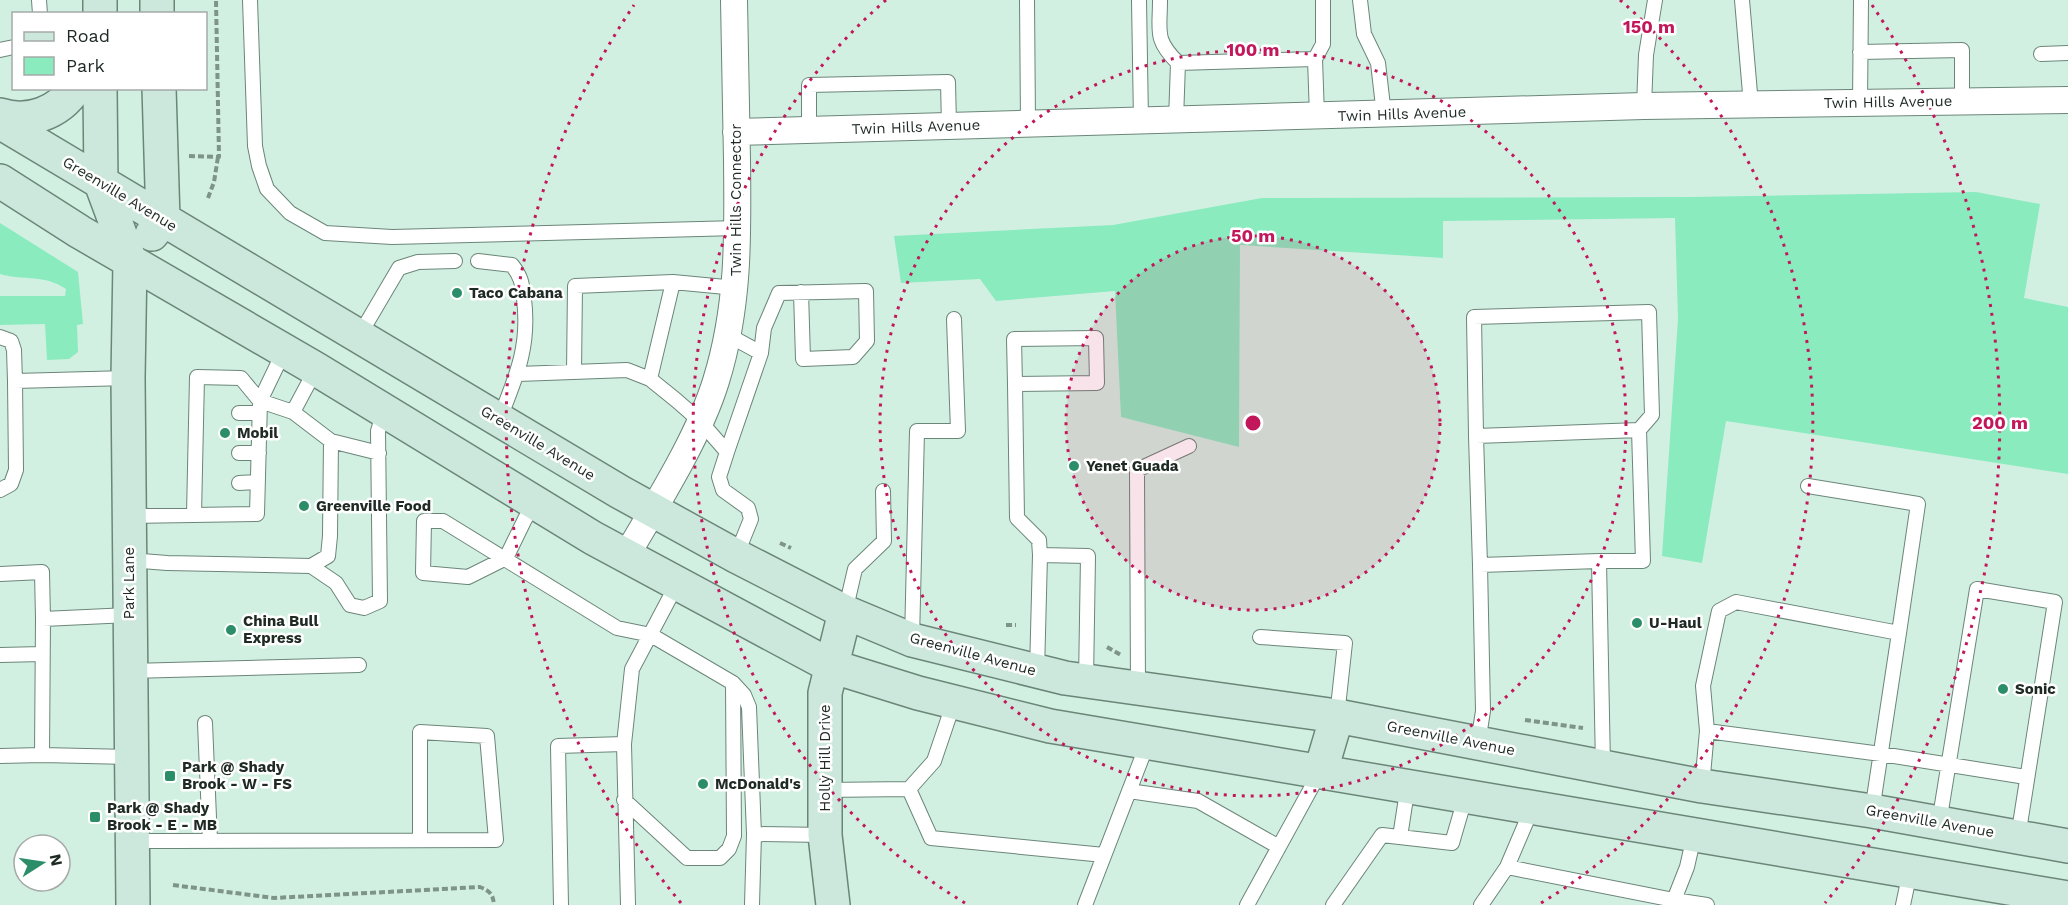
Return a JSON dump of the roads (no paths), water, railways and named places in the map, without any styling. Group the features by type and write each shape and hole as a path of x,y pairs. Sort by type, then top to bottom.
{"main road":[{"path":"0,115 25,118 46,114 70,96 74,90"},
{"name":"Park Lane","path":"100,90 101,183 130,261 129,615 133,905"},
{"path":"130,261 163,220 159,90"},
{"name":"Greenville Avenue","path":"0,122 653,510 845,612 912,640 1037,672 1086,681 1337,716 1702,786 1872,811 2068,846"},
{"path":"0,181 81,232 316,369 535,503 626,556 831,666 918,693 1050,726 1910,871 2005,893 2068,898"},
{"name":"Holly Hill Drive","path":"832,905 825,835 825,693 845,612"},
{"path":"1321,770 1337,716"},
{"path":"1694,836 1702,786"}],"street":[{"name":"Twin Hills Connector","path":"626,556 700,421 716,382 728,335 736,288 738,228 734,0"},
{"name":"Twin Hills Avenue","path":"736,132 1644,106 2068,100"}],"lane":[{"path":"250,0 255,146 259,166 267,189 290,213 325,233 392,237 738,228"},
{"path":"1027,0 1028,124"},
{"path":"1139,0 1141,121"},
{"path":"1160,0 1160,42 1178,63 1315,59"},
{"path":"1317,116 1315,59 1323,44 1323,0"},
{"path":"1360,0 1364,34 1378,63 1384,115"},
{"path":"1644,106 1646,55 1655,0"},
{"path":"1742,0 1751,105"},
{"path":"1860,103 1861,0"},
{"path":"1860,52 1962,50 1962,101"},
{"path":"2041,54 2068,53"},
{"path":"1176,120 1178,63"},
{"path":"809,130 809,85 948,82 949,126"},
{"path":"359,336 399,268 418,262 455,261"},
{"path":"478,261 512,265 521,277 527,325 518,374 499,420"},
{"path":"650,379 673,282"},
{"path":"574,372 575,286 673,282 736,288"},
{"path":"736,556 751,519 748,508 723,490 719,477 761,353 764,328 779,293 801,292 866,291 867,340 853,357 803,359 801,292"},
{"path":"1478,743 1483,711 1474,317 1649,312 1652,415 1639,430 1643,561 1480,565"},
{"path":"912,640 917,431 958,431 954,319"},
{"path":"728,335 761,353"},
{"path":"0,337 11,341 14,350 16,470 11,484 0,490"},
{"path":"1015,384 1097,383 1096,338 1014,339 1017,518 1038,540 1040,555 1037,672"},
{"path":"129,516 257,514 260,407 284,351"},
{"path":"293,412 316,369"},
{"path":"518,374 627,369 650,379 700,421 727,452"},
{"path":"194,515 197,377 241,378 260,407"},
{"path":"15,381 128,378"},
{"path":"239,412 260,407 293,412 331,441 379,453"},
{"path":"311,566 336,583 350,605 364,608 380,601 378,431 384,411"},
{"path":"196,412 211,413"},
{"path":"1476,436 1639,430"},
{"path":"129,560 311,566 328,556 331,441"},
{"path":"1138,688 1137,470 1189,446"},
{"path":"195,454 210,453"},
{"path":"239,453 259,453"},
{"path":"239,483 258,482"},
{"path":"195,484 210,483"},
{"path":"1808,486 1918,504 1872,811"},
{"path":"845,612 855,568 884,541 883,491"},
{"path":"535,503 506,558 468,577 423,573 424,521 443,521 506,558 617,628 651,635 733,683 744,695 749,707 754,834 752,905"},
{"path":"1040,555 1088,556 1086,681"},
{"path":"1599,561 1603,766"},
{"path":"0,574 42,572 42,755"},
{"path":"628,905 624,744 632,669 677,584"},
{"path":"1939,823 1977,589 2055,602 2018,837"},
{"path":"1702,786 1707,731 1703,686 1719,611 1736,602 1899,633"},
{"path":"43,619 129,615"},
{"path":"1260,637 1345,643 1337,716"},
{"path":"0,655 42,654"},
{"path":"130,671 360,665"},
{"path":"624,800 687,858 720,858 729,849 734,836 733,683"},
{"path":"825,790 909,789 934,761 954,702"},
{"path":"205,723 210,841"},
{"path":"1707,731 1881,754 2026,777"},
{"path":"131,840 210,841 496,840 487,736 420,732 420,840"},
{"path":"1085,905 1148,742"},
{"path":"561,905 558,746 624,744"},
{"path":"0,756 130,756"},
{"path":"1247,905 1321,770"},
{"path":"1400,837 1408,785"},
{"path":"909,789 931,838 1104,855"},
{"path":"1129,791 1198,801 1279,847"},
{"path":"1333,905 1382,835 1452,843 1466,795"},
{"path":"1481,905 1507,867 1533,806"},
{"path":"754,834 825,835"},
{"path":"1673,902 1687,867 1694,836"},
{"path":"1507,867 1673,902 1707,905"},
{"path":"1904,905 1910,871"}],"place":[{"name":"Taco Cabana","path":"457,293"},
{"name":"Mobil","path":"225,433"},
{"name":"Yenet Guada","path":"1074,466"},
{"name":"Greenville Food","path":"304,506"},
{"name":"U-Haul","path":"1637,623"},
{"name":"China Bull Express","path":"231,630"},
{"name":"Sonic","path":"2003,689"},
{"name":"Park @ Shady Brook - W - FS","path":"170,776"},
{"name":"McDonald's","path":"703,784"},
{"name":"Park @ Shady Brook - E - MB","path":"95,817"}]}
